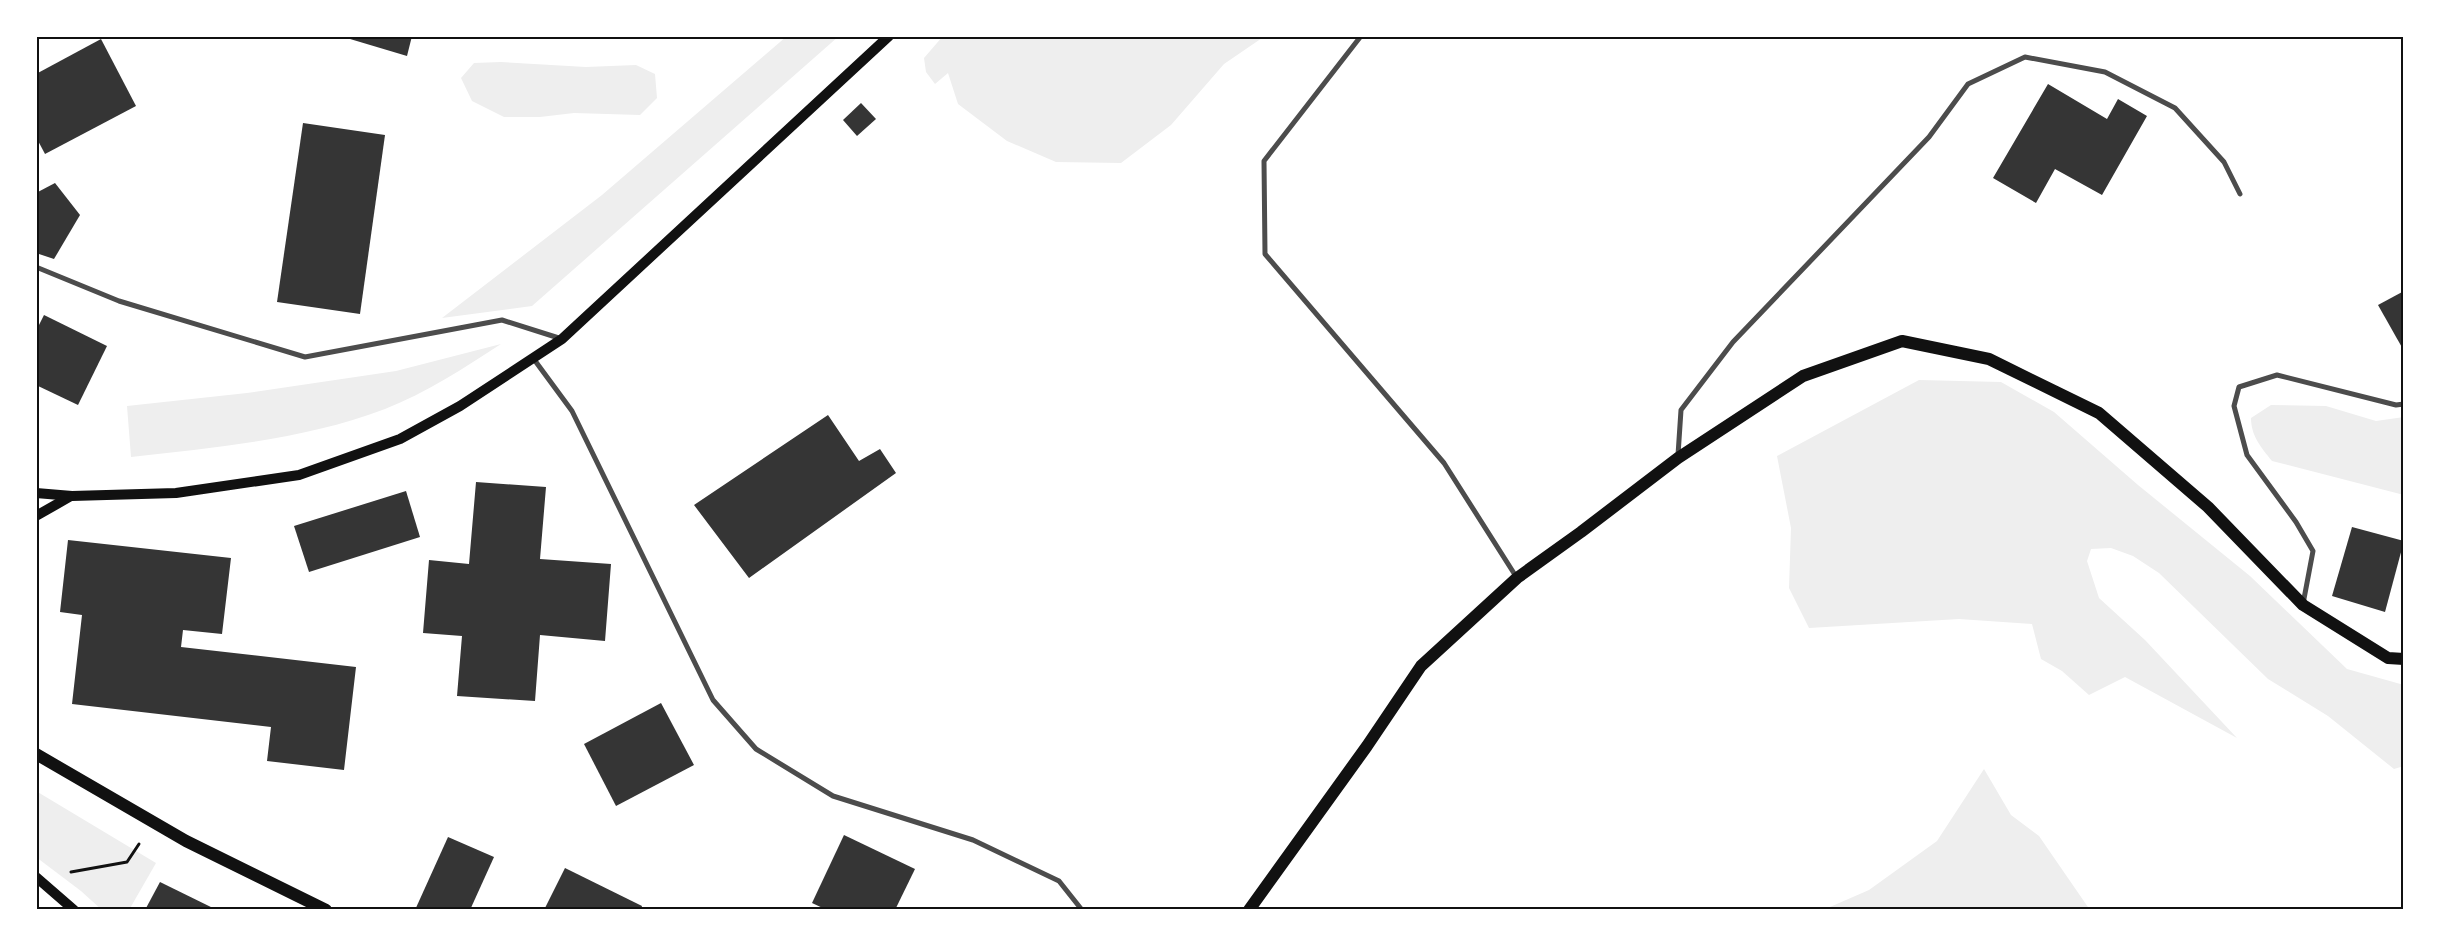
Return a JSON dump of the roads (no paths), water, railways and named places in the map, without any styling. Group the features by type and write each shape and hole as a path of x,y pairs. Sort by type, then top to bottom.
{"main road":[{"path":"36,493 72,496 176,493 298,475 400,439 460,406 562,340 889,36"},
{"path":"1249,910 1367,746 1421,666 1517,578 1678,458 1803,376 1902,341 1989,359 2099,413 2208,507 2303,605 2388,658 2404,659"},
{"path":"36,516 72,496"},
{"path":"36,754 186,841 326,910"},
{"path":"37,878 74,910"}],"street":[{"path":"1361,36 1264,161 1265,254 1444,463 1517,578"},
{"path":"1678,458 1682,410 1733,342 1929,137 1968,84 2025,58 2105,72 2175,108 2224,162 2240,194"},
{"path":"36,267 119,301 305,357 502,320 562,340"},
{"path":"533,358 572,411 713,700 756,749 834,796 973,840 1059,881 1082,910"},
{"path":"2303,605 2313,551 2296,522 2247,455 2234,406 2240,387 2277,375 2396,405 2404,404"}]}
